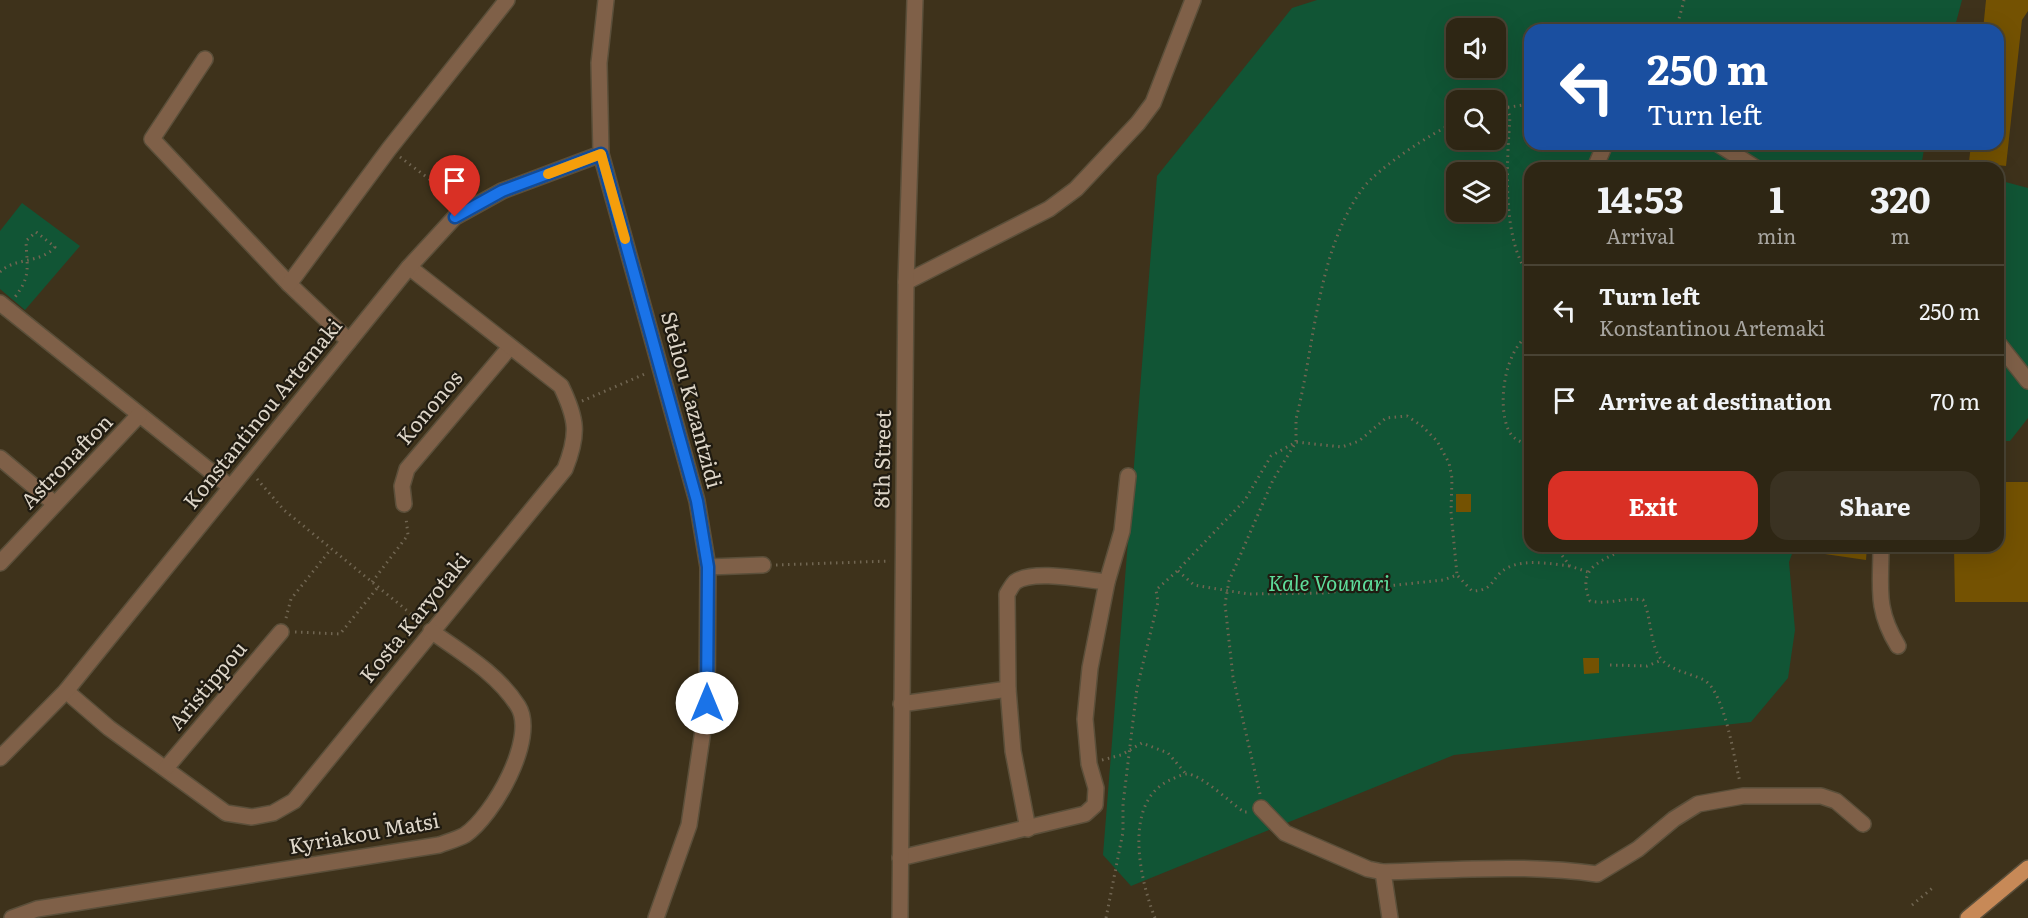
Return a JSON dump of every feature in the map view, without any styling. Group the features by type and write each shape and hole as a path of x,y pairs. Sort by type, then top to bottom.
{"main road":[{"path":"1968,918 2028,868"}],"street":[{"path":"289,284 389,149 507,0"},
{"name":"Steliou Kazantzidi","path":"606,0 598,63 601,154 697,501 708,567 707,703 694,792 689,825 656,918"},
{"name":"8th Street","path":"900,918 906,282 915,0"},
{"path":"906,282 1049,209 1076,189 1138,123 1153,103 1193,0"},
{"path":"206,59 152,138 289,284 349,341"},
{"path":"1728,150 1746,162"},
{"name":"Konstantinou Artemaki","path":"0,758 66,691 229,486 409,267 455,217 502,191 601,154"},
{"name":"Kosta Karyotaki","path":"66,691 109,728 226,813 252,817 273,813 294,801 564,469 575,443 574,412 561,386 409,267"},
{"path":"3,306 229,486"},
{"name":"Kononos","path":"404,504 402,486 407,469 510,347"},
{"path":"2004,351 2028,381"},
{"name":"Astronafton","path":"0,563 140,416"},
{"path":"0,458 56,504"},
{"path":"900,858 1085,814 1095,805 1096,788 1089,764 1085,719 1089,678 1107,582 1122,531 1128,476"},
{"path":"1881,552 1881,610 1886,626 1898,646"},
{"path":"708,567 763,565"},
{"path":"1028,829 1013,751 1008,689 1007,594 1015,582 1027,577 1045,576 1107,582"},
{"name":"Kyriakou Matsi","path":"12,918 37,909 439,845 465,834 497,800 522,744 520,709 498,680 432,631"},
{"name":"Aristippou","path":"166,768 281,632"},
{"path":"901,704 1008,689"},
{"path":"1261,808 1285,833 1358,865 1383,872 1497,868 1562,869 1597,874 1638,849 1674,819 1698,804 1743,796 1821,796 1836,801 1863,824"},
{"path":"1383,872 1390,918"}],"path":[{"path":"1678,24 1684,0"},
{"path":"1524,105 1507,108 1510,117 1506,187 1517,250 1524,265"},
{"path":"1089,764 1121,755 1142,743 1168,753 1186,774 1198,777 1244,813 1261,808 1259,783 1233,677 1226,604 1229,581 1273,480 1296,442 1296,419 1332,247 1347,212 1365,186 1421,143 1446,128"},
{"path":"389,149 470,209"},
{"path":"0,272 5,267 27,261 47,256 55,247 36,232 26,242 27,261 27,282 3,306"},
{"path":"1524,338 1520,340 1508,365 1503,400 1508,430 1517,441 1524,444"},
{"path":"570,405 660,368"},
{"path":"1106,918 1123,832 1123,804 1137,688 1158,603 1156,590 1178,571 1245,500 1271,456 1296,442 1342,447 1359,441 1386,418 1407,416 1422,426 1437,441 1449,463 1452,478 1451,512 1457,574 1472,591 1482,591 1492,585 1497,576 1508,567 1520,564 1570,566 1588,572"},
{"path":"245,467 268,489 284,510 432,631"},
{"path":"372,582 408,536 404,504"},
{"path":"332,549 291,599 281,632 340,634 378,587"},
{"path":"1560,552 1570,566"},
{"path":"1619,552 1599,561 1588,572 1584,585 1590,601 1602,603 1630,598 1643,600 1648,611 1656,649 1662,660 1679,672 1706,681 1719,701 1743,796"},
{"path":"763,565 903,561"},
{"path":"1178,571 1194,585 1248,594 1323,593 1443,580 1457,574"},
{"path":"1610,665 1647,666 1662,660"},
{"path":"1155,918 1146,894 1138,852 1146,803 1156,787 1186,774"},
{"path":"1912,905 1935,886"}],"green space":[{"name":"Kale Vounari","path":"1317,0 1962,0 1956,24 1524,24 1524,150 1924,150 1922,161 1926,162 1524,162 1524,552 1793,552 1789,562 1795,630 1788,678 1751,722 1454,755 1131,886 1103,855 1157,176 1292,8"},
{"path":"2004,182 2028,188 2028,418 2010,441 2004,441"},
{"path":"22,203 80,246 25,310 0,289 0,231"}],"building":[{"path":"1986,0 2028,0 2028,11 2022,20 2006,166 2004,162 1969,162 1970,150 2004,150 2004,24 1984,24"},
{"path":"2004,482 2028,482 2028,602 1955,602 1954,552 2004,552"},
{"path":"1456,494 1471,494 1471,512 1456,512"},
{"path":"1818,552 1867,552 1866,560"},
{"path":"1583,658 1599,658 1599,673 1584,674"}],"slow traffic":[{"path":"548,174 601,154 625,239"}],"route":[{"path":"455,217 502,191 601,154 697,501 708,567 707,703"}]}
